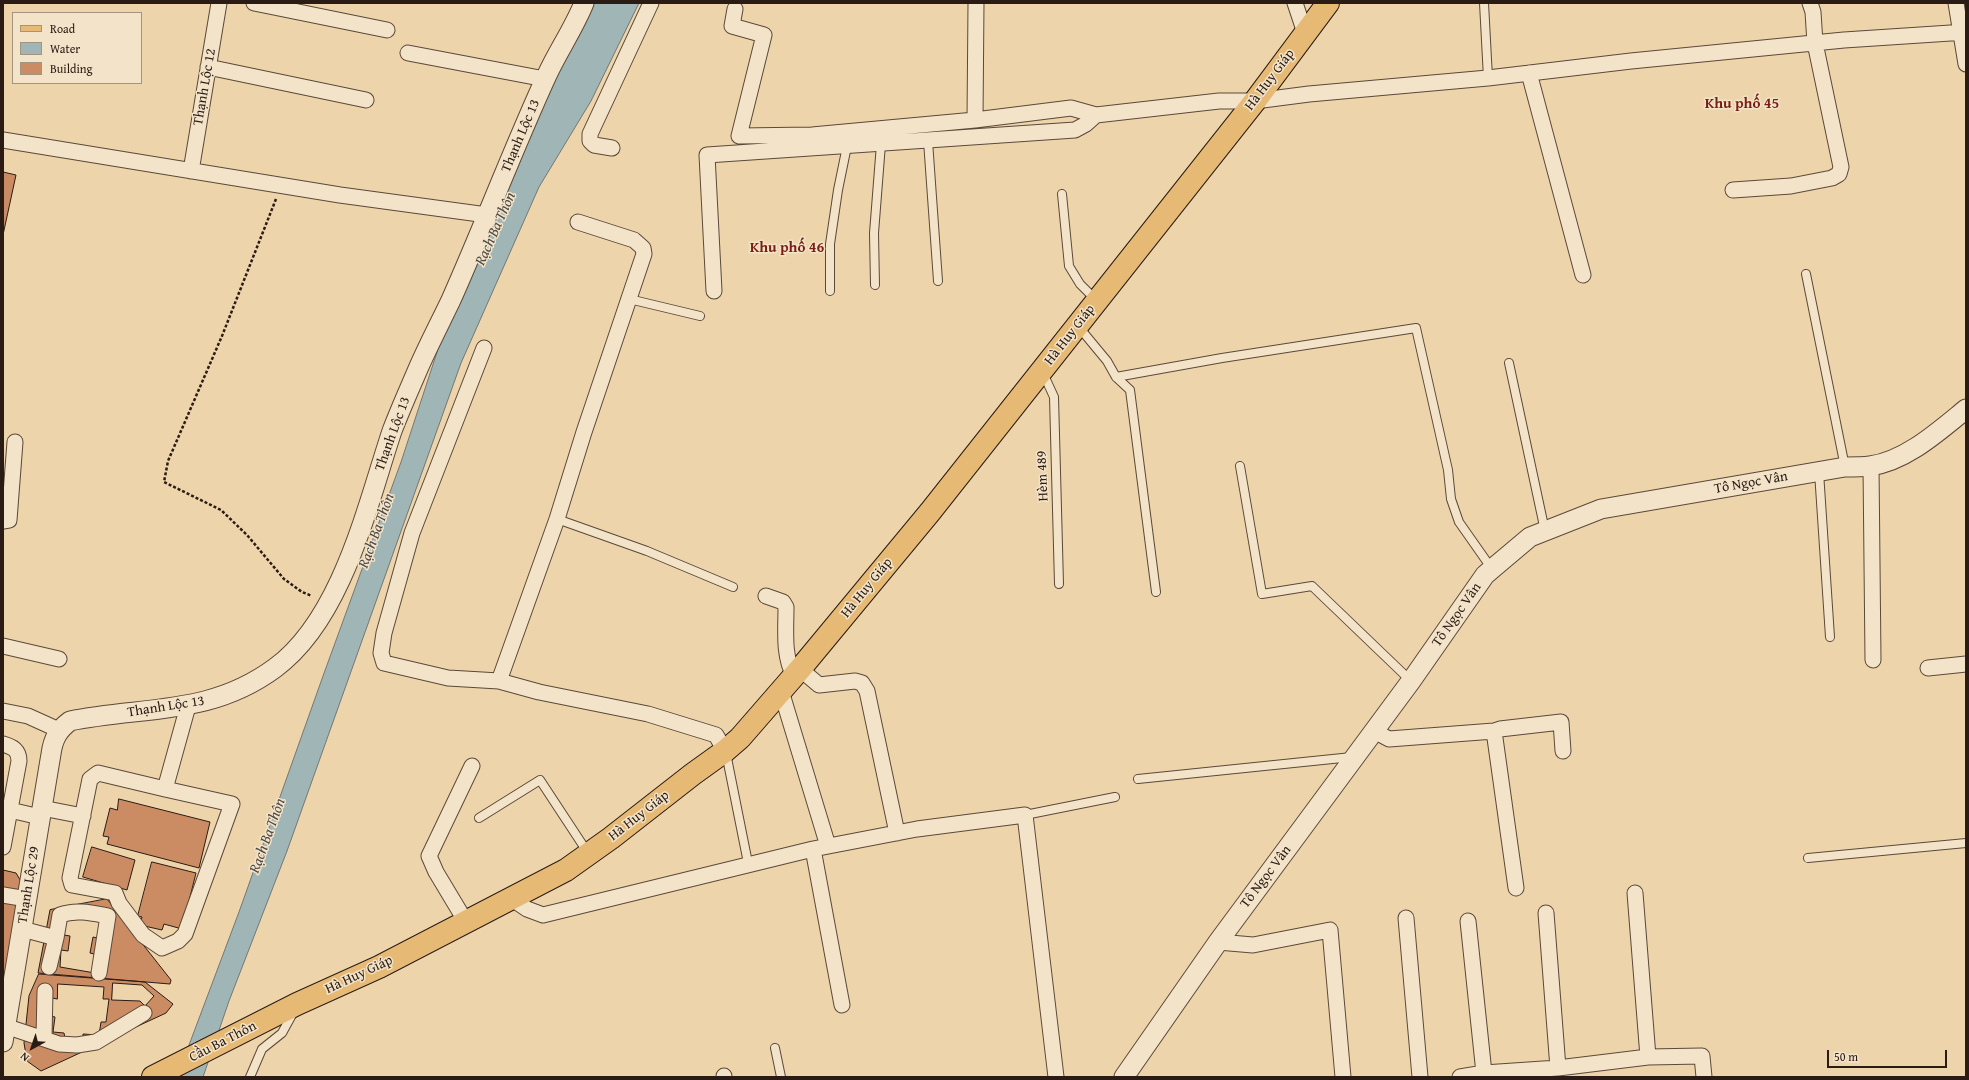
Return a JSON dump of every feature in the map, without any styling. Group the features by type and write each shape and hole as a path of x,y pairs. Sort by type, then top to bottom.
{"main road":[{"name":"Hà Huy Giáp","path":"271,1017 379,966 566,870 725,751 740,738 792,679 930,512 1254,100 1328,3"},
{"name":"Cầu Ba Thôn","path":"153,1077 271,1017"}],"street":[{"name":"Thạnh Lộc 12","path":"190,171 219,3"},
{"path":"254,3 387,30"},
{"name":"Thạnh Lộc 13","path":"59,730 70,721 88,717 188,706 220,698 247,686 277,667 313,629 330,600 361,529 393,429 545,79 584,3"},
{"path":"612,148 594,145 590,141 590,134 651,3"},
{"path":"975,120 976,3"},
{"path":"1295,3 1305,33"},
{"path":"1733,190 1790,186 1832,178 1838,174 1841,167 1815,43 1813,12 1810,3"},
{"path":"1956,3 1963,32 1966,64"},
{"path":"735,9 732,26 764,35 739,136 812,135 975,120 1071,108 1096,115 1219,101 1254,100 1488,78 1815,43 1963,32"},
{"path":"408,53 545,79"},
{"path":"208,67 366,100"},
{"path":"1529,73 1583,275"},
{"path":"714,291 707,155 1075,130 1086,124 1096,115"},
{"path":"3,140 282,186 487,215"},
{"path":"499,681 557,519 584,432 644,254 643,248 634,240 578,222"},
{"path":"484,348 412,533 384,633 381,653 384,663 448,678 499,681 539,692 648,714 716,735 725,751"},
{"name":"Tô Ngọc Vân","path":"1124,1077 1218,942 1411,681 1485,575 1530,537 1601,509 1845,467 1871,466 1895,458 1925,442 1966,409"},
{"path":"3,521 9,520 15,442"},
{"path":"1871,466 1873,660"},
{"path":"766,596 783,602 786,607 786,654 828,846"},
{"path":"3,646 59,658"},
{"path":"1928,668 1966,664"},
{"path":"792,679 819,685 855,680 862,683 867,691 898,833"},
{"path":"164,789 188,706"},
{"path":"3,711 28,716 59,730"},
{"path":"1374,731 1389,739 1494,731 1560,722 1564,751"},
{"name":"Thạnh Lộc 29","path":"4,1034 6,1001 22,929 53,743 59,730"},
{"path":"1494,731 1516,888"},
{"path":"3,744 16,749 19,754 20,761 3,847"},
{"path":"466,922 436,872 429,856 472,766"},
{"path":"98,773 164,789 232,804 185,934 178,941 162,948 143,935 119,903 115,893 72,885 70,878 90,779 98,773"},
{"path":"10,810 83,816"},
{"path":"511,898 527,909 543,915 813,849 898,833 1025,815 1056,1077"},
{"path":"813,849 842,1006"},
{"path":"1635,893 1648,1057"},
{"path":"3,895 27,899"},
{"path":"49,966 60,915 69,912 88,912 108,916 100,972"},
{"path":"1546,913 1558,1068"},
{"path":"1406,918 1420,1077"},
{"path":"1468,921 1484,1073"},
{"path":"22,929 56,938"},
{"path":"1218,942 1253,945 1330,930 1343,1077"},
{"path":"44,1038 45,991"},
{"path":"4,1034 44,1038 59,1044 77,1045 96,1042 144,1013"},
{"path":"1460,1077 1484,1073 1558,1068 1648,1057 1702,1056 1704,1077"}],"lane":[{"path":"1484,3 1488,78"},
{"path":"928,141 938,281"},
{"path":"875,285 874,233 882,144"},
{"path":"830,291 830,244 838,190 847,146"},
{"path":"1062,194 1069,266 1080,284 1097,300"},
{"path":"1806,274 1845,467"},
{"path":"629,299 700,316"},
{"path":"1078,325 1107,361 1116,377 1130,390 1156,592"},
{"path":"1116,377 1230,356 1416,328 1448,470 1451,499 1459,522 1492,569"},
{"path":"1509,363 1545,531"},
{"name":"Hèm 489","path":"1042,370 1054,397 1059,584"},
{"path":"1240,466 1262,594 1312,586 1411,681"},
{"path":"1819,472 1830,637"},
{"path":"557,519 647,551 733,587"},
{"path":"725,751 748,864"},
{"path":"1138,780 1355,757"},
{"path":"478,818 540,780 588,854"},
{"path":"1025,815 1115,797"},
{"path":"1808,858 1966,843"},
{"path":"250,1077 262,1049 282,1033 289,1024 297,1004"},
{"path":"775,1048 781,1077"}],"path":[{"path":"282,186 222,336 168,461 164,482 221,510 247,535 284,579 302,592 319,599 330,600"}],"water":[{"name":"Rạch Ba Thôn","path":"592,3 639,3 591,101 539,187 461,363 287,851 229,1001 203,1077 177,1077 239,912 401,462 442,337 487,217"}],"building":[{"path":"3,172 16,175 3,235"},
{"path":"119,799 210,822 199,868 107,844 109,837 103,836 110,808 117,810"},
{"path":"92,847 135,860 127,890 83,877"},
{"path":"152,862 196,873 182,929 164,924 162,930 140,925 142,917 138,916"},
{"path":"3,870 16,873 22,883 3,999"},
{"path":"107,899 171,980 170,984 38,973 50,910"},
{"path":"67,915 103,921 101,939 93,937 90,953 98,955 95,973 60,967 61,950 68,951 70,936 64,935"},
{"path":"39,974 145,982 173,1004 166,1013 41,1071 27,1061 24,1043 29,996"},
{"path":"113,983 142,985 154,996 145,1006 140,1001 112,1000"},
{"path":"58,984 104,987 103,999 109,999 106,1022 101,1022 99,1035 83,1034 83,1040 65,1038 64,1033 53,1032 55,1017 50,1016 52,998 57,999"}],"district":[{"name":"Khu phố 45","path":"1742,104"},
{"name":"Khu phố 46","path":"787,248"}]}
